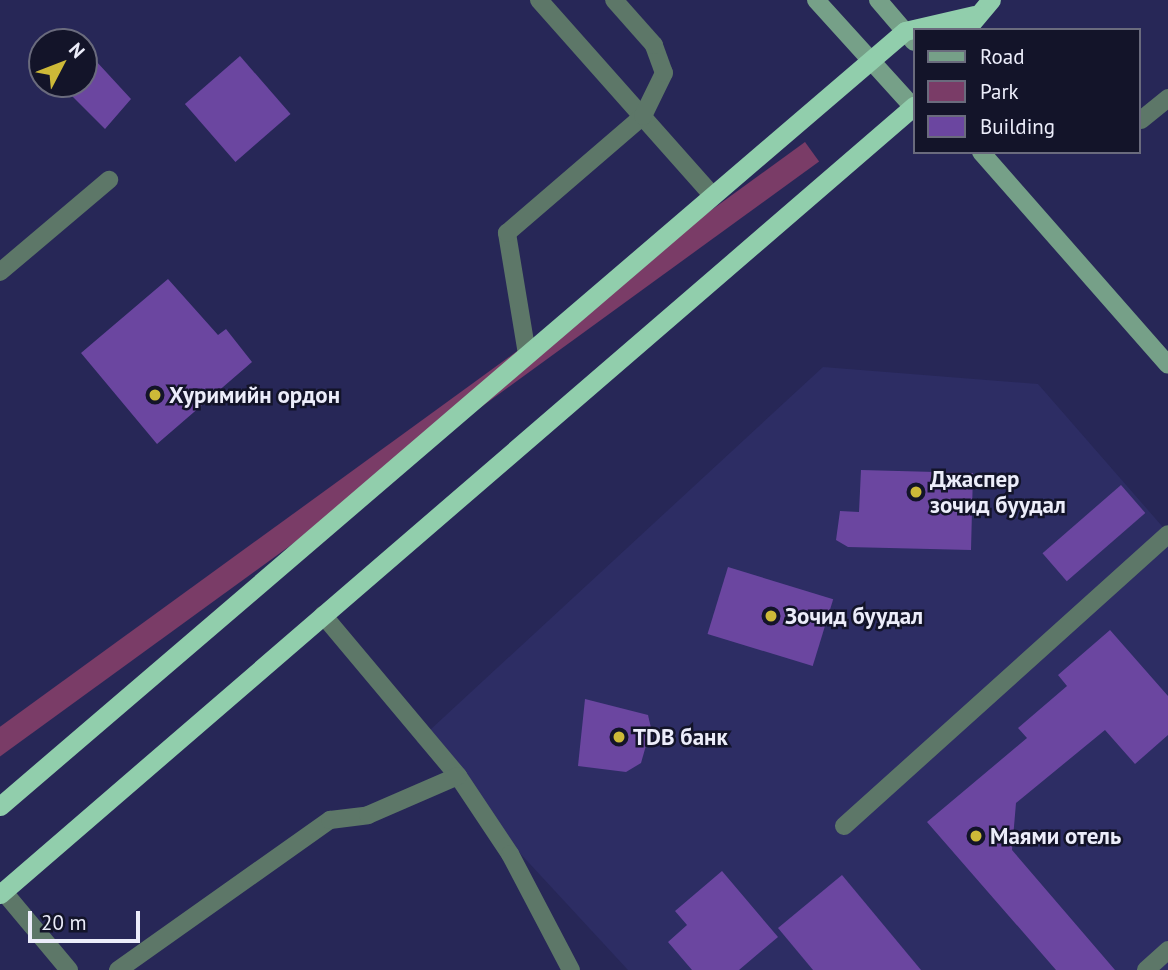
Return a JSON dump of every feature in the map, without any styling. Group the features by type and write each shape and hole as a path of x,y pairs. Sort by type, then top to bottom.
{"highway":[{"path":"944,28 971,22 991,0"},
{"path":"0,806 870,60 909,36"},
{"path":"1,893 912,109"}],"main road":[{"path":"816,0 912,105"},
{"path":"878,0 909,36"},
{"path":"983,154 1168,365"}],"lane":[{"path":"539,0 712,195"},
{"path":"527,354 506,233 643,116 664,73 654,45 614,0"},
{"path":"1141,120 1168,97"},
{"path":"0,272 109,180"},
{"path":"844,826 1168,534"},
{"path":"323,615 458,776 510,854 571,970"},
{"path":"118,970 330,820 368,815 458,776"},
{"path":"1,893 69,970"},
{"path":"1146,970 1168,950"}],"shaded area":[{"path":"823,367 1038,384 1168,533 1168,970 628,970 417,742"}],"green space":[{"path":"805,142 819,161 0,757 0,727"}],"building":[{"path":"240,56 291,114 235,162 185,104"},
{"path":"98,63 131,99 105,129 74,98 98,98"},
{"path":"168,279 218,335 226,329 252,362 157,444 81,353"},
{"name":"Джаспер зочид буудал","path":"861,470 973,473 971,550 848,547 836,540 840,511 859,512"},
{"path":"1121,485 1145,513 1067,581 1043,553"},
{"name":"Зочид буудал","path":"728,567 833,599 813,666 708,634"},
{"path":"1110,630 1168,696 1168,735 1135,764 1105,730 1016,803 1012,850 1115,970 1056,970 927,822 1027,738 1018,728 1067,686 1058,675"},
{"name":"TDB банк","path":"585,699 648,715 651,728 641,763 626,772 578,766"},
{"path":"722,871 778,937 739,970 692,970 668,942 687,925 675,911"},
{"path":"842,875 921,970 813,970 778,928"}],"place":[{"name":"Хуримийн ордон","path":"155,395"},
{"name":"Джаспер зочид буудал","path":"916,492"},
{"name":"Зочид буудал","path":"771,616"},
{"name":"TDB банк","path":"619,737"},
{"name":"Маями отель","path":"976,836"}]}
